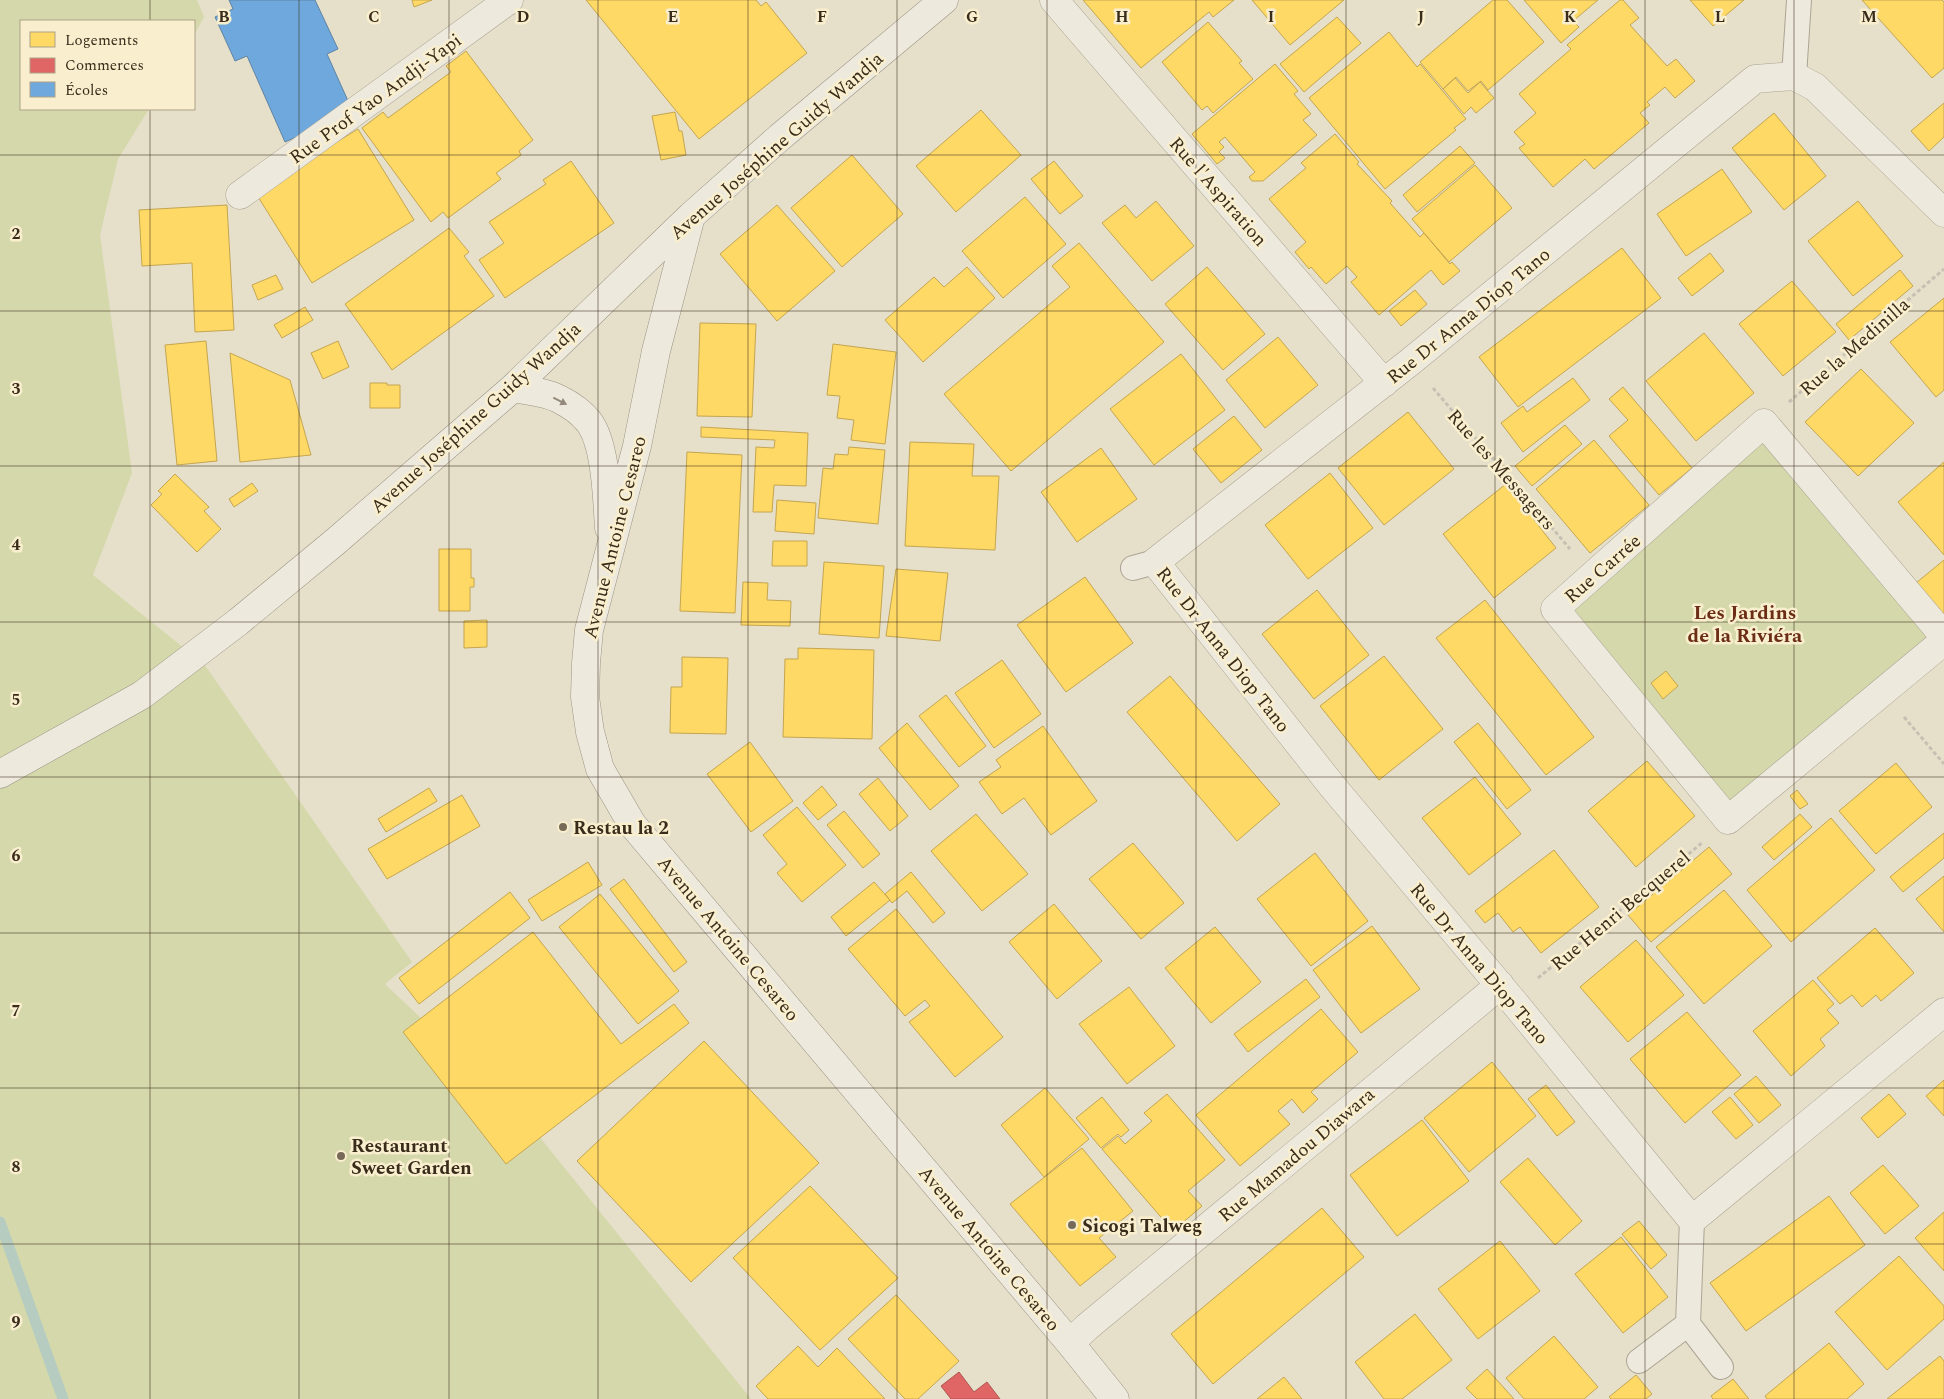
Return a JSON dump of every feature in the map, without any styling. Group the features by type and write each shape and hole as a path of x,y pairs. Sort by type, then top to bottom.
{"street":[{"name":"Rue Prof Yao Andji-Yapi","path":"240,195 509,0"},
{"name":"Avenue Joséphine Guidy Wandja","path":"0,774 142,695 253,610 514,388 691,216 780,137 944,0"},
{"name":"Rue l'Aspiration","path":"1054,0 1384,383"},
{"name":"Rue Dr Anna Diop Tano","path":"1692,1220 1506,993 1144,565 1384,383 1755,80 1794,76"},
{"path":"1794,76 1815,87 1944,213"},
{"name":"Avenue Antoine Cesareo","path":"691,216 656,351 637,446 589,630 585,697 590,732 600,769 632,824 1070,1343 1115,1399"},
{"path":"514,388 558,398 574,408 589,422 598,441 603,470 610,552"},
{"path":"1764,423 1944,636"},
{"name":"Rue Carrée","path":"1728,820 1555,609 1764,423"},
{"path":"1728,820 1944,641"},
{"name":"Rue Mamadou Diawara","path":"1070,1343 1102,1315 1506,993"},
{"path":"1692,1220 1944,1012"}],"lane":[{"path":"1794,76 1799,0"},
{"path":"1692,1220 1688,1324 1721,1367"},
{"path":"1639,1361 1688,1324"}],"path":[{"name":"Rue la Medinilla","path":"1764,423 1944,269"},
{"name":"Rue les Messagers","path":"1410,362 1594,576"},
{"path":"1882,692 1944,764"},
{"name":"Rue Henri Becquerel","path":"1506,993 1728,820"}],"green space":[{"path":"0,0 197,0 204,17 195,33 195,20 20,20 20,110 148,110 118,159 100,235 132,473 93,575 204,664 412,962 385,984 517,1109 751,1399 0,1399"},
{"path":"1769,438 1938,638 1732,810 1563,609"}],"building: Logements":[{"path":"412,0 432,0 414,7"},
{"path":"586,0 756,0 761,6 766,2 807,53 699,139"},
{"path":"1083,0 1234,0 1213,17 1209,12 1141,68"},
{"path":"1252,0 1344,0 1290,45"},
{"path":"1493,0 1507,0 1544,42 1488,90 1481,81 1468,91 1456,77 1443,89 1420,62"},
{"path":"1524,0 1598,0 1573,21 1579,27 1561,43"},
{"path":"1620,0 1623,0 1639,18 1630,25 1667,66 1676,59 1695,81 1675,98 1665,87 1647,102 1650,105 1640,113 1649,123 1594,169 1585,159 1553,187 1519,148 1525,144 1514,132 1536,113 1519,94 1571,49 1567,45"},
{"path":"1690,0 1744,0 1713,26"},
{"path":"1862,0 1942,0 1944,2 1944,68 1932,78"},
{"path":"1337,17 1361,43 1304,92 1280,64"},
{"path":"1208,22 1242,61 1239,63 1253,79 1213,113 1207,106 1202,110 1162,62"},
{"path":"1389,32 1417,67 1420,64 1466,119 1454,128 1456,130 1385,189 1309,98"},
{"path":"466,51 533,140 519,151 521,155 496,173 501,179 448,218 443,212 431,222 362,128 383,112 388,118 451,72 446,66"},
{"path":"1275,64 1298,91 1294,94 1311,114 1303,120 1317,135 1263,181 1252,181 1249,177 1255,172 1225,137 1219,142 1224,147 1219,152 1225,158 1217,164 1192,134"},
{"path":"1455,78 1468,93 1480,82 1494,98 1476,113 1471,107 1464,114 1443,89"},
{"path":"1944,103 1944,137 1929,151 1911,131"},
{"path":"981,110 1021,155 956,212 916,166"},
{"path":"675,112 679,131 682,131 686,155 661,160 652,116"},
{"path":"1774,113 1826,176 1784,210 1732,148"},
{"path":"358,129 414,220 312,283 255,192"},
{"path":"1335,134 1359,162 1357,164 1392,201 1390,203 1420,237 1424,233 1450,264 1452,262 1460,271 1443,285 1431,270 1379,315 1351,282 1357,277 1347,266 1326,284 1311,267 1309,269 1295,252 1306,242 1269,199 1306,168 1301,163"},
{"path":"1460,146 1475,163 1417,212 1403,195"},
{"path":"852,155 903,214 842,267 791,208"},
{"path":"571,161 614,223 505,298 479,260 504,243 489,222 546,184 543,180"},
{"path":"1054,161 1083,196 1060,214 1031,179"},
{"path":"1475,165 1512,208 1449,262 1412,219"},
{"path":"1722,169 1752,212 1686,256 1657,214"},
{"path":"1025,197 1066,244 1003,298 962,251"},
{"path":"1156,201 1194,246 1152,281 1102,223 1125,205 1136,218"},
{"path":"1858,201 1903,256 1853,296 1808,241"},
{"path":"227,205 234,330 195,332 192,263 142,266 139,210"},
{"path":"777,205 835,271 777,321 720,254"},
{"path":"449,228 469,252 464,256 494,296 392,370 345,304"},
{"path":"1079,243 1164,342 1011,471 944,394 1070,287 1052,266"},
{"path":"1622,248 1661,298 1518,407 1479,357"},
{"path":"1710,253 1724,271 1692,296 1678,278"},
{"path":"967,267 995,298 923,362 885,320 934,277 944,287"},
{"path":"1207,267 1265,334 1223,370 1165,304"},
{"path":"1900,270 1913,286 1849,340 1836,324"},
{"path":"276,275 283,289 258,300 252,285"},
{"path":"1792,281 1836,332 1783,376 1739,324"},
{"path":"1415,290 1427,304 1401,326 1389,311"},
{"path":"1944,298 1944,390 1936,397 1890,342"},
{"path":"305,307 313,320 282,338 274,325"},
{"path":"700,323 756,324 752,417 697,416"},
{"path":"1704,333 1754,393 1696,441 1646,381"},
{"path":"1278,337 1318,385 1265,428 1226,380"},
{"path":"206,341 217,461 177,465 165,345"},
{"path":"338,341 349,367 323,379 311,353"},
{"path":"833,344 896,352 885,444 851,440 854,420 837,418 840,396 827,395"},
{"path":"230,353 290,380 311,455 240,462"},
{"path":"1181,354 1225,410 1154,465 1110,409"},
{"path":"1861,369 1914,423 1858,476 1805,422"},
{"path":"1573,378 1590,400 1523,452 1501,423 1523,406 1527,412"},
{"path":"370,383 400,385 400,408 370,408"},
{"path":"1623,387 1692,468 1659,495 1609,436 1628,420 1609,399"},
{"path":"1408,412 1454,469 1384,525 1338,468"},
{"path":"1234,416 1262,450 1221,483 1193,449"},
{"path":"1565,425 1582,444 1532,486 1515,466"},
{"path":"701,427 808,433 806,486 774,485 772,512 753,512 756,447 774,448 775,440 701,437"},
{"path":"1594,440 1649,505 1590,553 1536,489"},
{"path":"910,442 974,444 972,476 999,476 995,550 905,546"},
{"path":"849,447 885,450 878,524 818,518 823,468 833,469 835,454 848,455"},
{"path":"1101,448 1137,499 1077,542 1041,492"},
{"path":"687,452 742,455 735,613 680,611"},
{"path":"1944,462 1944,555 1898,502"},
{"path":"1330,473 1373,528 1308,579 1265,525"},
{"path":"175,474 209,507 204,511 221,529 197,552 151,505 162,494 158,491"},
{"path":"252,483 258,491 234,507 229,499"},
{"path":"1506,484 1556,548 1494,598 1443,534"},
{"path":"777,500 816,503 814,534 775,531"},
{"path":"773,541 807,541 807,566 772,566"},
{"path":"439,549 471,549 471,578 474,578 474,587 470,587 470,611 439,611"},
{"path":"1944,560 1944,617 1916,583"},
{"path":"824,562 884,566 879,638 819,634"},
{"path":"896,569 948,573 940,641 886,636"},
{"path":"1085,577 1133,643 1066,692 1017,625"},
{"path":"743,582 768,583 767,600 791,601 790,626 741,625"},
{"path":"1317,590 1369,655 1314,699 1262,634"},
{"path":"1485,600 1594,737 1546,775 1436,638"},
{"path":"487,620 487,647 464,648 464,621"},
{"path":"798,648 874,650 872,739 783,737 785,659 798,659"},
{"path":"1384,656 1443,729 1379,780 1320,706"},
{"path":"682,657 728,658 726,734 670,733 671,687 682,687"},
{"path":"1002,660 1041,714 994,748 955,693"},
{"path":"1666,671 1678,686 1663,699 1651,683"},
{"path":"1170,676 1280,804 1237,841 1127,712"},
{"path":"946,695 986,746 959,767 919,716"},
{"path":"907,723 959,786 930,810 879,748"},
{"path":"1478,723 1531,790 1507,809 1454,742"},
{"path":"1043,726 1097,801 1051,835 1024,798 1002,814 979,782 1001,767 996,760"},
{"path":"750,742 793,801 751,832 707,774"},
{"path":"1647,761 1695,816 1636,867 1588,811"},
{"path":"1896,763 1932,807 1876,854 1839,811"},
{"path":"1475,777 1521,834 1469,875 1422,818"},
{"path":"878,778 908,816 890,831 859,794"},
{"path":"822,786 837,805 818,820 803,803"},
{"path":"429,788 437,801 386,832 378,819"},
{"path":"1797,790 1808,804 1800,809 1790,796"},
{"path":"462,795 480,826 387,879 368,849"},
{"path":"797,807 846,865 802,902 777,873 787,864 763,835"},
{"path":"844,811 880,854 863,868 827,825"},
{"path":"976,814 1028,874 982,911 931,851"},
{"path":"1800,814 1812,827 1774,860 1762,847"},
{"path":"1831,818 1875,870 1791,942 1747,890"},
{"path":"1944,833 1944,858 1903,892 1890,877"},
{"path":"1133,843 1184,903 1141,939 1089,879"},
{"path":"1709,847 1732,874 1651,942 1628,915"},
{"path":"1554,850 1599,907 1541,953 1520,927 1513,932 1498,913 1485,923 1475,911"},
{"path":"1315,853 1368,921 1311,966 1257,899"},
{"path":"588,862 602,885 542,921 528,900"},
{"path":"911,872 945,913 933,923 907,891 892,903 885,894"},
{"path":"1944,876 1944,932 1916,899"},
{"path":"624,879 687,962 674,972 610,889"},
{"path":"874,882 890,900 846,936 831,917"},
{"path":"1724,890 1772,946 1704,1004 1656,947"},
{"path":"510,892 530,918 419,1004 399,978"},
{"path":"600,894 679,991 638,1024 559,927"},
{"path":"1054,904 1102,961 1057,999 1009,942"},
{"path":"896,909 1003,1037 955,1077 909,1022 930,1006 925,1000 905,1016 848,949"},
{"path":"1372,926 1420,989 1361,1033 1313,970"},
{"path":"1215,927 1261,982 1211,1023 1165,968"},
{"path":"1875,928 1914,973 1881,1001 1876,995 1862,1007 1852,995 1840,1004 1817,978"},
{"path":"533,932 621,1044 674,1004 689,1023 506,1164 403,1032"},
{"path":"1636,940 1684,995 1628,1042 1580,987"},
{"path":"1306,979 1320,997 1248,1052 1234,1034"},
{"path":"1813,980 1834,1004 1827,1010 1839,1023 1820,1039 1825,1046 1791,1076 1753,1031"},
{"path":"1129,987 1175,1046 1127,1084 1079,1024"},
{"path":"1321,1009 1358,1052 1311,1092 1318,1099 1303,1113 1292,1099 1278,1111 1290,1124 1240,1166 1196,1115"},
{"path":"1687,1012 1741,1075 1685,1123 1630,1059"},
{"path":"704,1041 819,1163 691,1282 577,1161"},
{"path":"1492,1062 1536,1116 1469,1172 1424,1118"},
{"path":"1756,1076 1781,1105 1759,1123 1734,1094"},
{"path":"1944,1080 1944,1116 1926,1096"},
{"path":"1546,1085 1575,1122 1557,1136 1528,1099"},
{"path":"1045,1088 1089,1139 1044,1177 1001,1125"},
{"path":"1167,1094 1225,1160 1188,1191 1202,1206 1173,1231 1102,1149 1118,1136 1125,1144 1152,1121 1144,1113"},
{"path":"1889,1094 1906,1114 1878,1138 1861,1118"},
{"path":"1102,1097 1129,1130 1121,1137 1118,1134 1101,1148 1076,1118"},
{"path":"1730,1097 1753,1125 1736,1139 1712,1112"},
{"path":"1422,1120 1469,1181 1397,1236 1350,1175"},
{"name":"Sicogi Talweg","path":"1082,1148 1133,1211 1099,1238 1116,1257 1080,1286 1010,1204"},
{"path":"1528,1158 1582,1221 1555,1245 1500,1182"},
{"path":"1883,1165 1919,1206 1885,1234 1850,1193"},
{"path":"810,1186 898,1278 820,1350 733,1258"},
{"path":"1829,1196 1865,1245 1746,1331 1710,1283"},
{"path":"1322,1208 1364,1257 1213,1384 1171,1334"},
{"path":"1944,1212 1944,1271 1915,1238"},
{"path":"1639,1221 1667,1255 1651,1269 1622,1234"},
{"path":"1621,1237 1668,1297 1623,1333 1575,1274"},
{"path":"1500,1241 1540,1291 1478,1339 1438,1289"},
{"path":"1899,1256 1944,1306 1944,1319 1887,1370 1835,1312"},
{"path":"896,1295 959,1361 918,1399 905,1399 848,1339"},
{"path":"1415,1314 1452,1360 1402,1399 1384,1399 1355,1362"},
{"path":"1554,1336 1598,1387 1584,1399 1524,1399 1506,1378"},
{"path":"1829,1343 1864,1384 1847,1399 1767,1399 1765,1396"},
{"path":"798,1346 818,1367 837,1348 885,1399 768,1399 756,1386"},
{"path":"1940,1356 1944,1361 1944,1399 1887,1399"},
{"path":"1487,1369 1514,1399 1477,1399 1466,1388"},
{"path":"1636,1375 1652,1394 1646,1399 1611,1399 1609,1397"},
{"path":"1284,1377 1302,1399 1257,1399"},
{"path":"1733,1379 1749,1399 1713,1399 1711,1396"}],"building: Commerces":[{"path":"959,1372 974,1392 987,1382 1000,1399 951,1399 941,1386"}],"building: Écoles":[{"path":"229,0 315,0 338,49 327,54 353,112 285,142 247,56 235,61 215,17 233,9"}],"waterway":[{"path":"0,1222 63,1399"}],"place":[{"name":"Restau la 2","path":"563,827"},
{"name":"Restaurant Sweet Garden","path":"341,1156"},
{"name":"Sicogi Talweg","path":"1072,1225"}],"district":[{"name":"Les Jardins de la Riviéra","path":"1745,624"}]}
